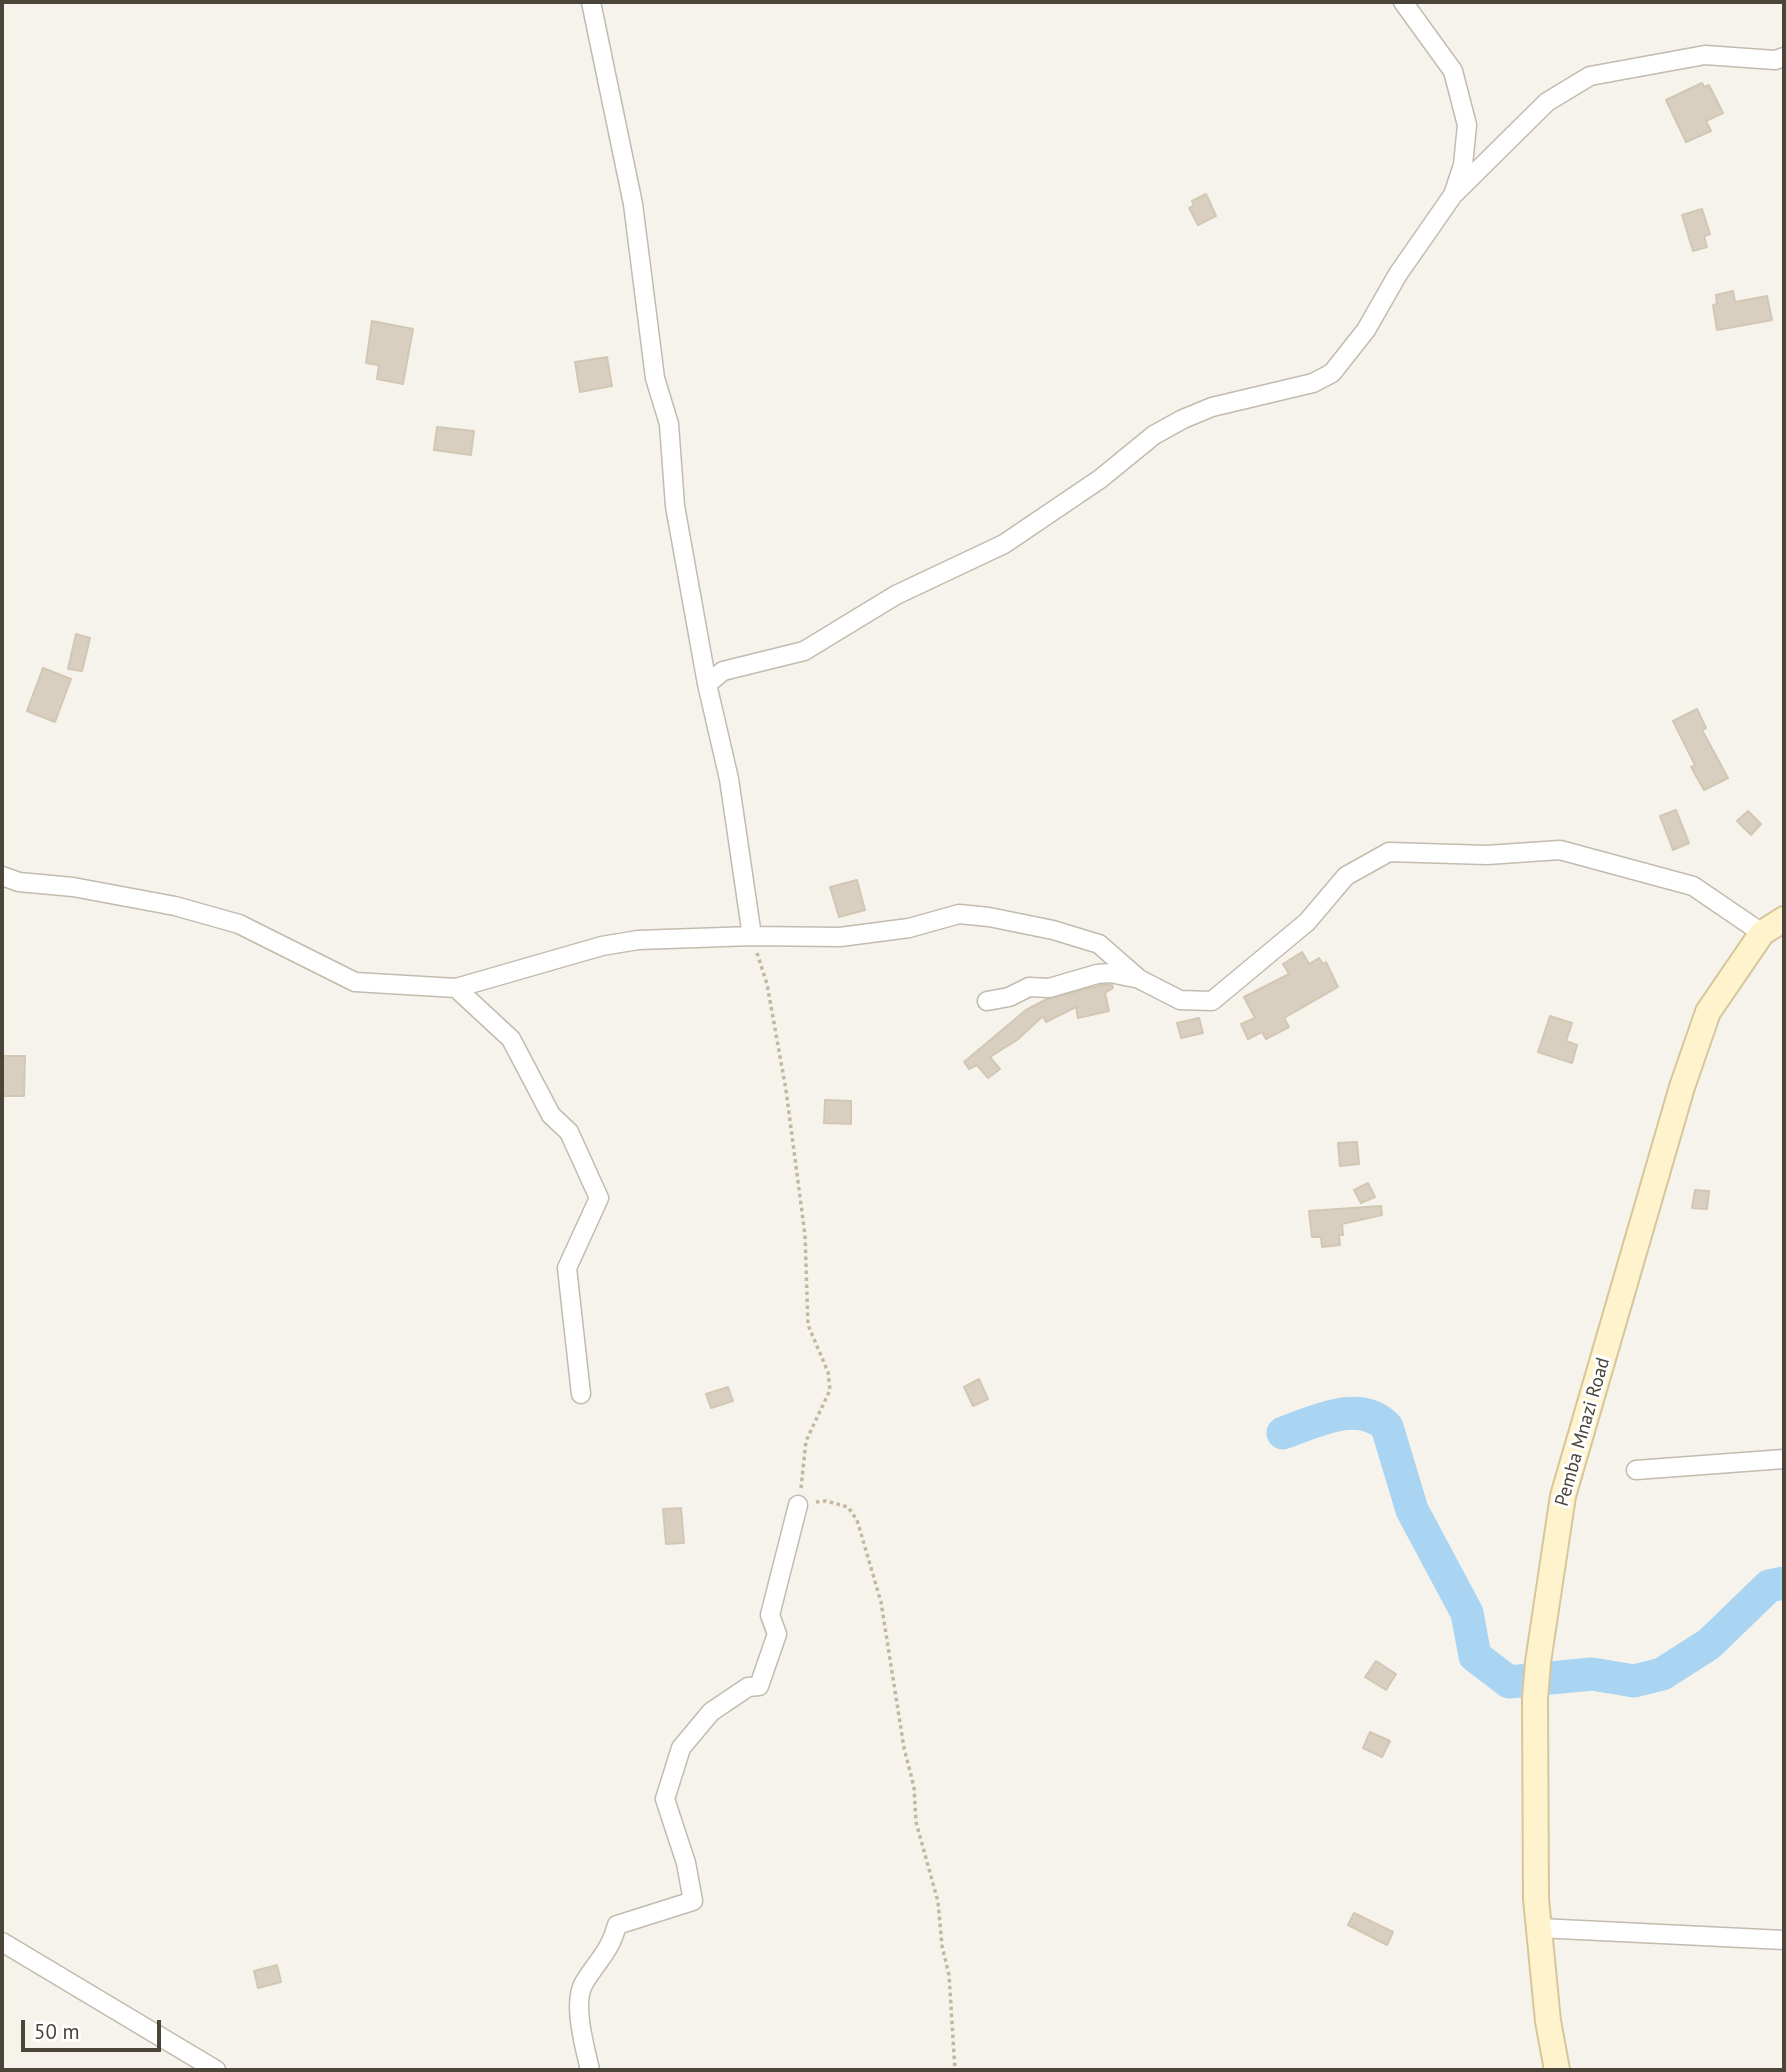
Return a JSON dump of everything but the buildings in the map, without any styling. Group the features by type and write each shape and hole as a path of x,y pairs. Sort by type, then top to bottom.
{"main road":[{"name":"Pemba Mnazi Road","path":"1557,2070 1548,2021 1536,1899 1535,1699 1563,1496 1682,1087 1709,1012 1762,933 1784,919"}],"street":[{"path":"591,2 633,204 655,378 669,424 675,506 707,684 729,779 752,936"},
{"path":"1403,2 1453,71 1467,125 1463,165 1453,195"},
{"path":"707,684 723,671 804,651 896,595 1004,544 1100,479 1154,435 1182,419 1212,407 1313,383 1332,373 1366,330 1398,274 1453,195 1546,102 1590,76 1705,55 1775,60 1784,57"},
{"path":"2,876 19,883 72,887 175,906 240,925 355,982 456,988 602,946 638,940 752,936 840,937 909,928 959,914 1053,930 1099,944 1139,979 1180,1000 1212,1001 1307,922 1346,876 1389,852 1487,855 1560,850 1693,886 1762,933"},
{"path":"987,1001 1009,997 1029,987 1049,988 1097,974 1110,973 1139,979"},
{"path":"456,988 511,1038 551,1115 569,1132 599,1198 567,1268 581,1394"},
{"path":"1636,1470 1784,1459"},
{"path":"590,2070 579,2025 582,1986 612,1944 617,1926 693,1901 686,1863 665,1799 681,1748 712,1712 748,1687 759,1686 777,1634 770,1615 798,1505"},
{"path":"1539,1928 1784,1940"},
{"path":"2,1942 216,2070"}],"path":[{"path":"752,936 767,984 786,1090 805,1235 808,1325 828,1372 830,1390 806,1441 798,1505 826,1501 848,1507 857,1520 881,1602 904,1748 914,1787 916,1822 938,1902 948,1975 956,2070"}],"waterway":[{"path":"1283,1433 1323,1419 1351,1413 1376,1418 1387,1427 1412,1510 1467,1613 1475,1656 1509,1682 1592,1674 1634,1681 1662,1674 1709,1644 1769,1586 1784,1583"}]}
